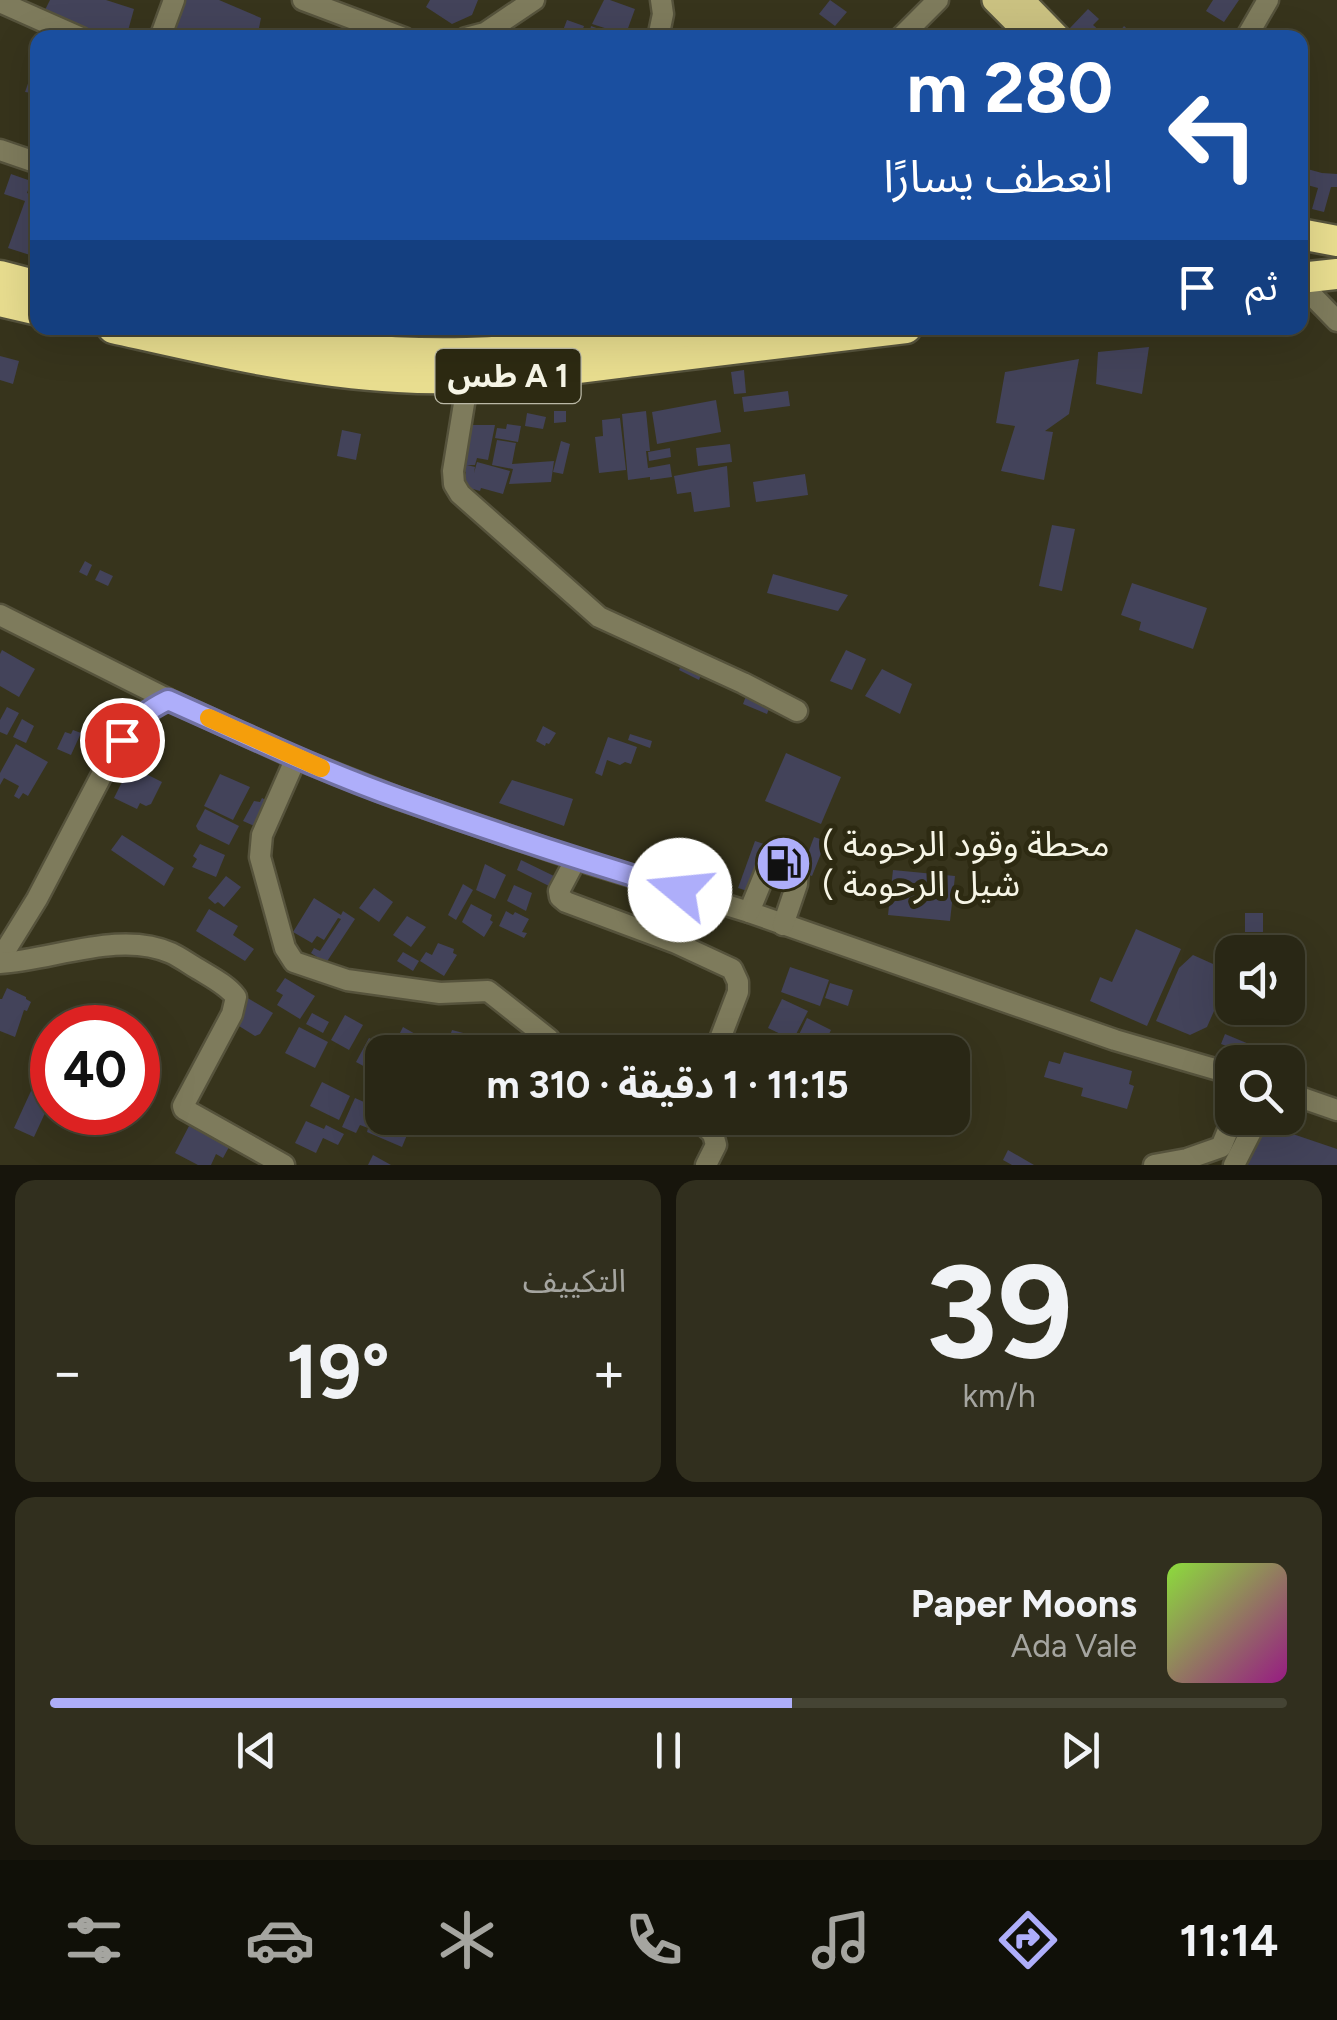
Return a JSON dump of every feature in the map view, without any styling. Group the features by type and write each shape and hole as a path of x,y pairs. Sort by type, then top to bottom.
{"highway":[{"path":"1308,236 1337,241"},
{"path":"0,276 30,284"},
{"path":"0,301 30,308"},
{"name":"طس A 1","path":"142,335 242,358 335,372 468,379 849,335"},
{"name":"طس A 1","path":"304,335 373,339 439,353 521,339 590,335"}],"main road":[{"path":"995,0 1024,30"},
{"path":"1021,0 1050,30"}],"street":[{"path":"163,30 174,0"},
{"path":"303,0 383,30"},
{"path":"488,30 534,0"},
{"path":"660,30 662,0"},
{"path":"908,30 938,0"},
{"path":"1251,30 1268,0"},
{"path":"0,2 63,30"},
{"path":"0,150 30,161"},
{"path":"1319,273 1337,322"},
{"path":"468,379 454,472 454,484 460,494 599,617 798,711"},
{"path":"0,615 168,700 296,758 400,799 749,912 1115,1040 1215,1069"},
{"path":"168,700 145,712 131,726 0,961 28,962 91,946 150,948 170,952 228,988 236,997 232,1014 182,1106 284,1165"},
{"path":"296,758 262,835 260,856 285,948 294,962 347,980 440,993 488,990 545,1035"},
{"path":"749,912 764,870 774,857 788,856 798,866 797,884 783,925"},
{"path":"576,859 559,891 566,902 676,943 727,966 735,974 738,992 722,1035"},
{"path":"1305,1099 1337,1110"},
{"path":"706,1165 716,1144 712,1135"},
{"path":"1154,1165 1220,1147 1225,1135"},
{"path":"1234,1165 1249,1135"}],"building":[{"path":"50,0 106,0 134,9 128,30 91,30 44,12"},
{"path":"181,0 219,0 261,18 259,30 169,30"},
{"path":"430,0 478,0 472,15 452,24 426,7"},
{"path":"604,0 635,9 627,30 592,24"},
{"path":"830,0 847,12 835,26 819,14"},
{"path":"1213,0 1239,0 1224,22 1206,11"},
{"path":"1088,9 1099,19 1093,25 1099,30 1070,28"},
{"path":"567,20 584,26 583,30 563,30"},
{"path":"1308,169 1337,174 1337,187 1331,187 1324,212 1312,209 1318,188 1308,185"},
{"path":"11,174 30,181 27,193 30,255 8,248 25,201 4,194"},
{"path":"1149,347 1142,394 1096,384 1098,352"},
{"path":"0,356 19,361 13,384 0,380"},
{"path":"1079,359 1069,414 1045,431 1053,432 1044,480 1001,471 1015,426 996,423 1005,372"},
{"path":"744,370 746,393 734,394 731,372"},
{"path":"788,391 790,406 744,412 742,397"},
{"path":"716,400 721,432 657,444 652,412"},
{"path":"554,411 566,411 566,422 554,423"},
{"path":"646,411 648,468 670,464 672,477 628,480 622,414"},
{"path":"527,413 546,417 543,429 525,426"},
{"path":"620,418 626,470 599,473 595,437 603,436 602,420"},
{"path":"507,424 521,426 518,442 495,438 497,428 506,429"},
{"path":"467,425 495,425 488,460 477,458 475,465 467,465 475,467 474,473 477,462 510,471 503,494 481,488 480,491 463,483 466,472 458,470"},
{"path":"342,430 361,434 356,460 337,456"},
{"path":"497,440 516,443 512,464 554,461 551,482 509,484 513,469 492,465"},
{"path":"561,441 570,444 563,474 553,472"},
{"path":"730,444 732,462 698,466 696,448"},
{"path":"670,448 671,457 649,461 648,452"},
{"path":"727,466 730,507 694,512 691,492 677,494 674,476"},
{"path":"805,474 808,495 756,502 753,482"},
{"path":"1052,525 1075,529 1062,591 1039,586"},
{"path":"85,561 92,565 87,576 79,572"},
{"path":"100,570 113,576 108,586 95,580"},
{"path":"773,574 848,595 838,611 767,593"},
{"path":"1132,583 1207,608 1193,649 1139,630 1141,622 1121,615"},
{"path":"2,650 35,669 19,697 0,686"},
{"path":"846,650 866,659 852,690 830,681"},
{"path":"682,663 703,671 699,680 679,670"},
{"path":"882,669 912,684 900,714 865,696"},
{"path":"746,696 770,706 767,714 743,704"},
{"path":"7,707 19,713 7,735 0,732 0,720"},
{"path":"22,719 34,726 26,743 13,737"},
{"path":"543,726 556,733 545,746 536,741"},
{"path":"73,730 81,733 71,755 57,749 65,732 71,734"},
{"path":"630,734 652,741 650,748 628,740"},
{"path":"608,737 637,747 631,764 607,760 602,776 595,773"},
{"path":"16,744 48,762 28,796 23,793 19,799 14,796 19,786 4,778 0,785 0,773"},
{"path":"786,753 841,777 821,824 765,801"},
{"path":"130,766 162,782 151,804 140,803 137,809 114,798"},
{"path":"220,774 250,787 233,820 204,806"},
{"path":"512,780 573,799 564,826 499,803"},
{"path":"262,798 272,803 259,828 243,821 254,801 260,802"},
{"path":"205,809 239,826 229,845 198,830 196,826"},
{"path":"122,835 174,868 164,886 111,850"},
{"path":"814,837 826,841 812,876 801,872"},
{"path":"755,841 770,846 754,893 738,888"},
{"path":"200,844 225,855 216,877 192,867"},
{"path":"521,860 556,877 553,888 517,870"},
{"path":"485,864 506,875 495,899 476,890"},
{"path":"893,870 955,876 950,921 888,915"},
{"path":"226,876 241,887 224,907 208,898"},
{"path":"463,884 473,890 456,920 448,915"},
{"path":"514,885 532,893 526,911 507,901"},
{"path":"374,888 393,902 379,922 359,908"},
{"path":"314,898 355,919 326,963 311,953 314,948 320,951 341,919 324,940 317,936 312,943 293,932"},
{"path":"471,904 492,915 493,922 484,937 462,922"},
{"path":"209,909 238,926 233,935 254,949 245,961 196,931"},
{"path":"506,911 529,919 522,932 527,933 524,938 499,926"},
{"path":"1245,913 1263,913 1263,932 1245,932"},
{"path":"407,916 426,927 411,947 393,935"},
{"path":"1136,929 1181,949 1147,1026 1090,1001 1100,977 1112,982"},
{"path":"438,943 454,949 457,955 444,976 420,961 426,952 432,955"},
{"path":"403,952 419,961 413,971 397,961"},
{"path":"1193,955 1215,965 1215,1009 1207,1027 1190,1035 1156,1021 1179,968"},
{"path":"790,967 829,980 820,1006 781,992"},
{"path":"285,978 315,996 300,1019 277,1005 283,995 276,991"},
{"path":"830,983 853,990 848,1006 825,998"},
{"path":"7,988 31,1002 24,1010 15,1037 0,1031 0,999"},
{"path":"246,997 273,1013 255,1036 231,1021"},
{"path":"782,999 808,1011 796,1035 783,1035 768,1028"},
{"path":"312,1013 329,1022 323,1033 306,1024"},
{"path":"345,1015 363,1025 349,1050 331,1040"},
{"path":"807,1018 831,1030 828,1035 799,1035"},
{"path":"299,1027 328,1042 315,1068 285,1053"},
{"path":"403,1027 417,1035 399,1035"},
{"path":"1225,1034 1249,1044 1224,1045"},
{"path":"365,1045 365,1067 356,1062"},
{"path":"1064,1052 1132,1071 1129,1084 1134,1086 1127,1109 1081,1096 1083,1088 1044,1077 1049,1061 1060,1064"},
{"path":"322,1082 350,1096 339,1120 310,1106"},
{"path":"30,1093 30,1135 34,1137 14,1128"},
{"path":"355,1098 365,1102 365,1127 360,1125 356,1133 342,1127"},
{"path":"306,1121 344,1134 338,1145 323,1138 316,1153 295,1143"},
{"path":"189,1126 229,1147 223,1158 216,1154 211,1165 198,1165 175,1153"},
{"path":"374,1135 407,1135 402,1147"},
{"path":"1258,1135 1296,1135 1337,1149 1337,1165 1244,1165"},
{"path":"1008,1150 1034,1165 1012,1165 1003,1160"},
{"path":"373,1155 391,1165 368,1165"}],"slow traffic":[{"path":"209,718 321,768"}],"place":[{"name":"( محطة وقود الرحومة ( شيل الرحومة","path":"783,864"}],"route":[{"path":"122,740 145,712 168,700 296,758 400,799 680,890"}]}
